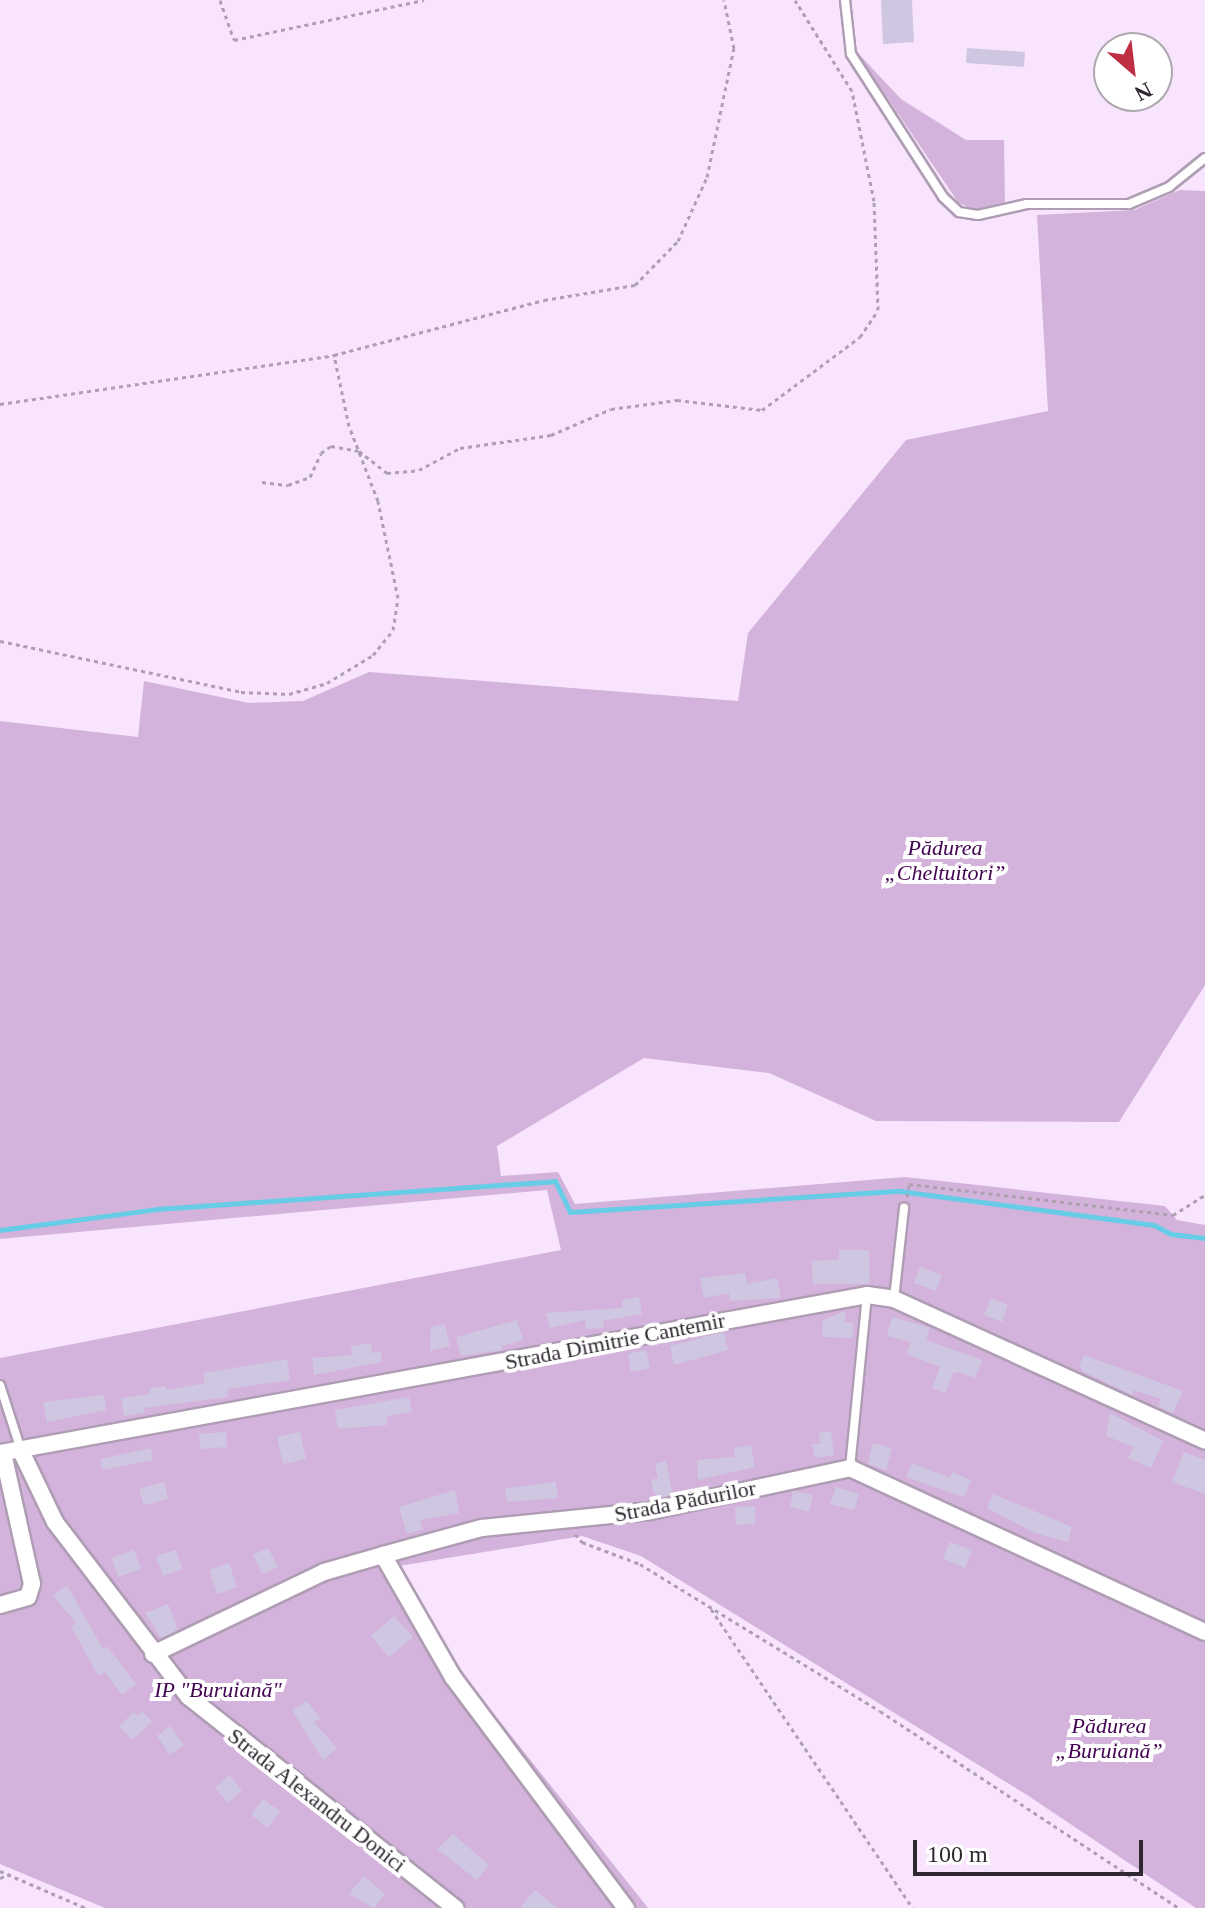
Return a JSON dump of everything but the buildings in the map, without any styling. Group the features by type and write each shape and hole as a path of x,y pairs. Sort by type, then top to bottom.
{"street":[{"name":"Strada Dimitrie Cantemir","path":"2,1453 867,1295 894,1299 1205,1441"},
{"name":"Strada Alexandru Donici","path":"21,1451 55,1522 153,1654 217,1722 455,1908"},
{"path":"0,1605 28,1597 32,1584 2,1453"},
{"name":"Strada Pădurilor","path":"153,1654 295,1584 383,1555 482,1528 650,1511 850,1468"},
{"path":"850,1468 1205,1632"},
{"path":"383,1555 453,1677 626,1908"}],"lane":[{"path":"845,0 851,54 943,197 959,212 978,215 1027,204 1129,204 1169,187 1205,158"},
{"path":"894,1299 905,1204"},
{"path":"850,1468 867,1295"},
{"path":"0,1385 21,1451"}],"path":[{"path":"220,0 234,40 424,0"},
{"path":"0,404 334,355 544,300 635,285 678,241 707,177 734,48 724,0"},
{"path":"262,482 288,485 310,477 321,453 331,446 359,451 387,473 419,470 460,448 551,435 611,409 677,400 762,410 860,337 878,310 874,201 852,91 795,0"},
{"path":"0,641 241,692 289,694 327,683 373,655 393,630 398,598 378,501 359,451 334,355"},
{"path":"905,1204 909,1184 1173,1215 1205,1195"},
{"path":"572,1521 573,1532 582,1542 640,1564 995,1782 1179,1908"},
{"path":"708,1606 913,1908"},
{"path":"0,1871 86,1908"},
{"path":"0,1878 10,1874"}],"green space":[{"path":"855,50 901,99 966,140 1004,140 1005,202 973,210 958,202"},
{"path":"1180,190 1205,191 1205,985 1119,1122 876,1121 769,1073 644,1058 497,1146 501,1176 558,1172 575,1204 905,1177 1165,1206 1177,1220 1205,1225 1205,1908 1196,1908 1027,1795 641,1556 582,1536 399,1566 443,1650 648,1908 105,1908 0,1864 0,1358 561,1250 547,1190 0,1239 0,721 138,737 144,681 249,703 303,701 369,672 738,701 748,633 906,440 1048,411 1037,215 1134,210"}],"waterway":[{"path":"0,1230 157,1209 555,1181 570,1212 899,1191 1154,1225 1171,1234 1205,1238"}],"park label":[{"name":"Pădurea „Cheltuitori”","path":"945,860"},
{"name":"IP \"Buruiană\"","path":"218,1690"},
{"name":"Pădurea „Buruiană”","path":"1109,1738"}]}
